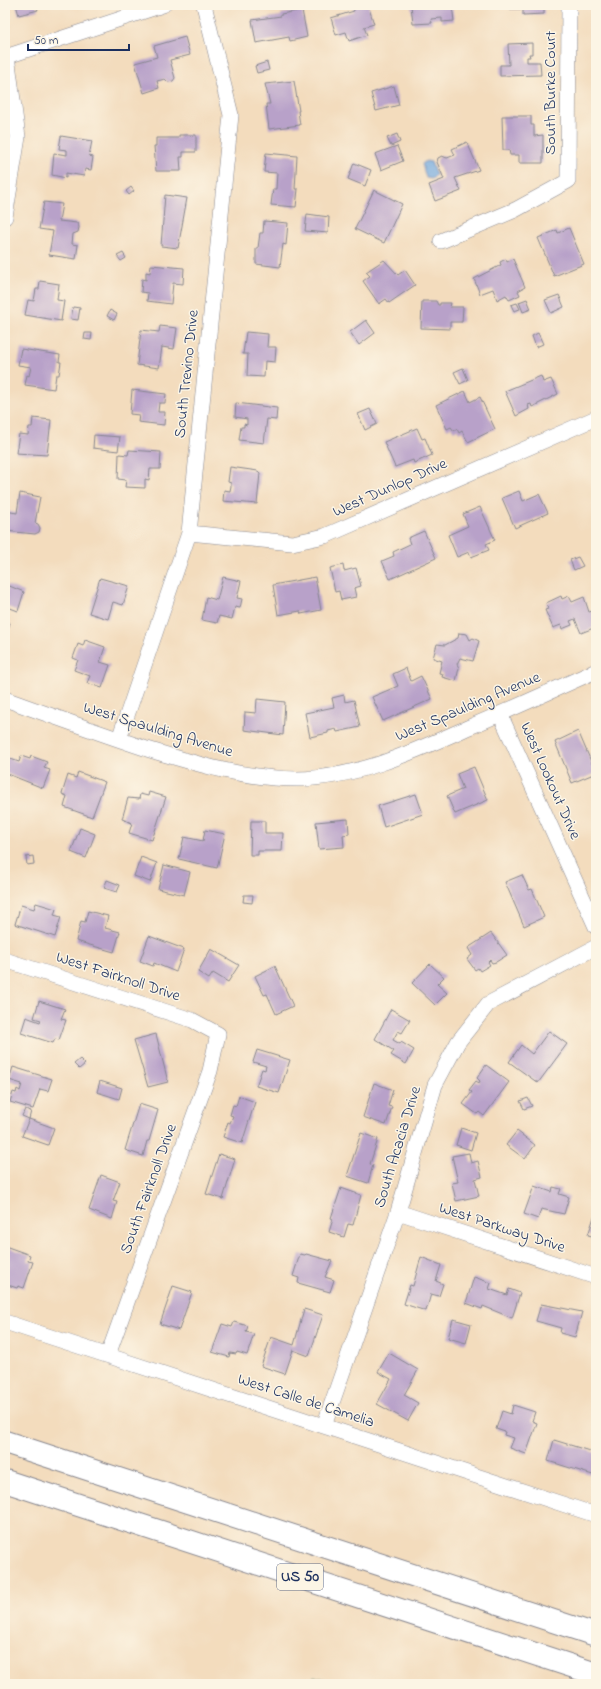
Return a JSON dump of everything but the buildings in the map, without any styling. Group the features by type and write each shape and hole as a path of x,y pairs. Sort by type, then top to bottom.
{"highway":[{"name":"US 50","path":"5,1442 596,1635"},
{"name":"US 50","path":"5,1481 596,1674"}],"street":[{"path":"5,217 18,137 6,57 163,5"},
{"name":"South Trevino Drive","path":"119,739 189,533 231,115 204,5"},
{"name":"South Burke Court","path":"441,241 515,210 568,181 569,5"},
{"name":"West Dunlop Drive","path":"189,533 292,543 325,536 596,418"},
{"name":"West Spaulding Avenue","path":"5,699 119,739 216,769 271,778 297,779 347,772 383,763 418,750 596,670"},
{"name":"West Lookout Drive","path":"500,714 596,927"},
{"name":"South Acacia Drive","path":"324,1426 398,1212 435,1085 458,1042 488,1004 596,947"},
{"name":"West Fairknoll Drive","path":"6,963 192,1020 218,1034"},
{"name":"South Fairknoll Drive","path":"108,1356 210,1071 218,1034"},
{"name":"West Parkway Drive","path":"398,1212 596,1278"},
{"name":"West Calle de Camelia","path":"5,1322 596,1515"}],"green space":[{"path":"314,1676 340,1684 314,1684"}],"water":[{"path":"426,161 431,162 436,175 432,179 426,178 422,164"}]}
